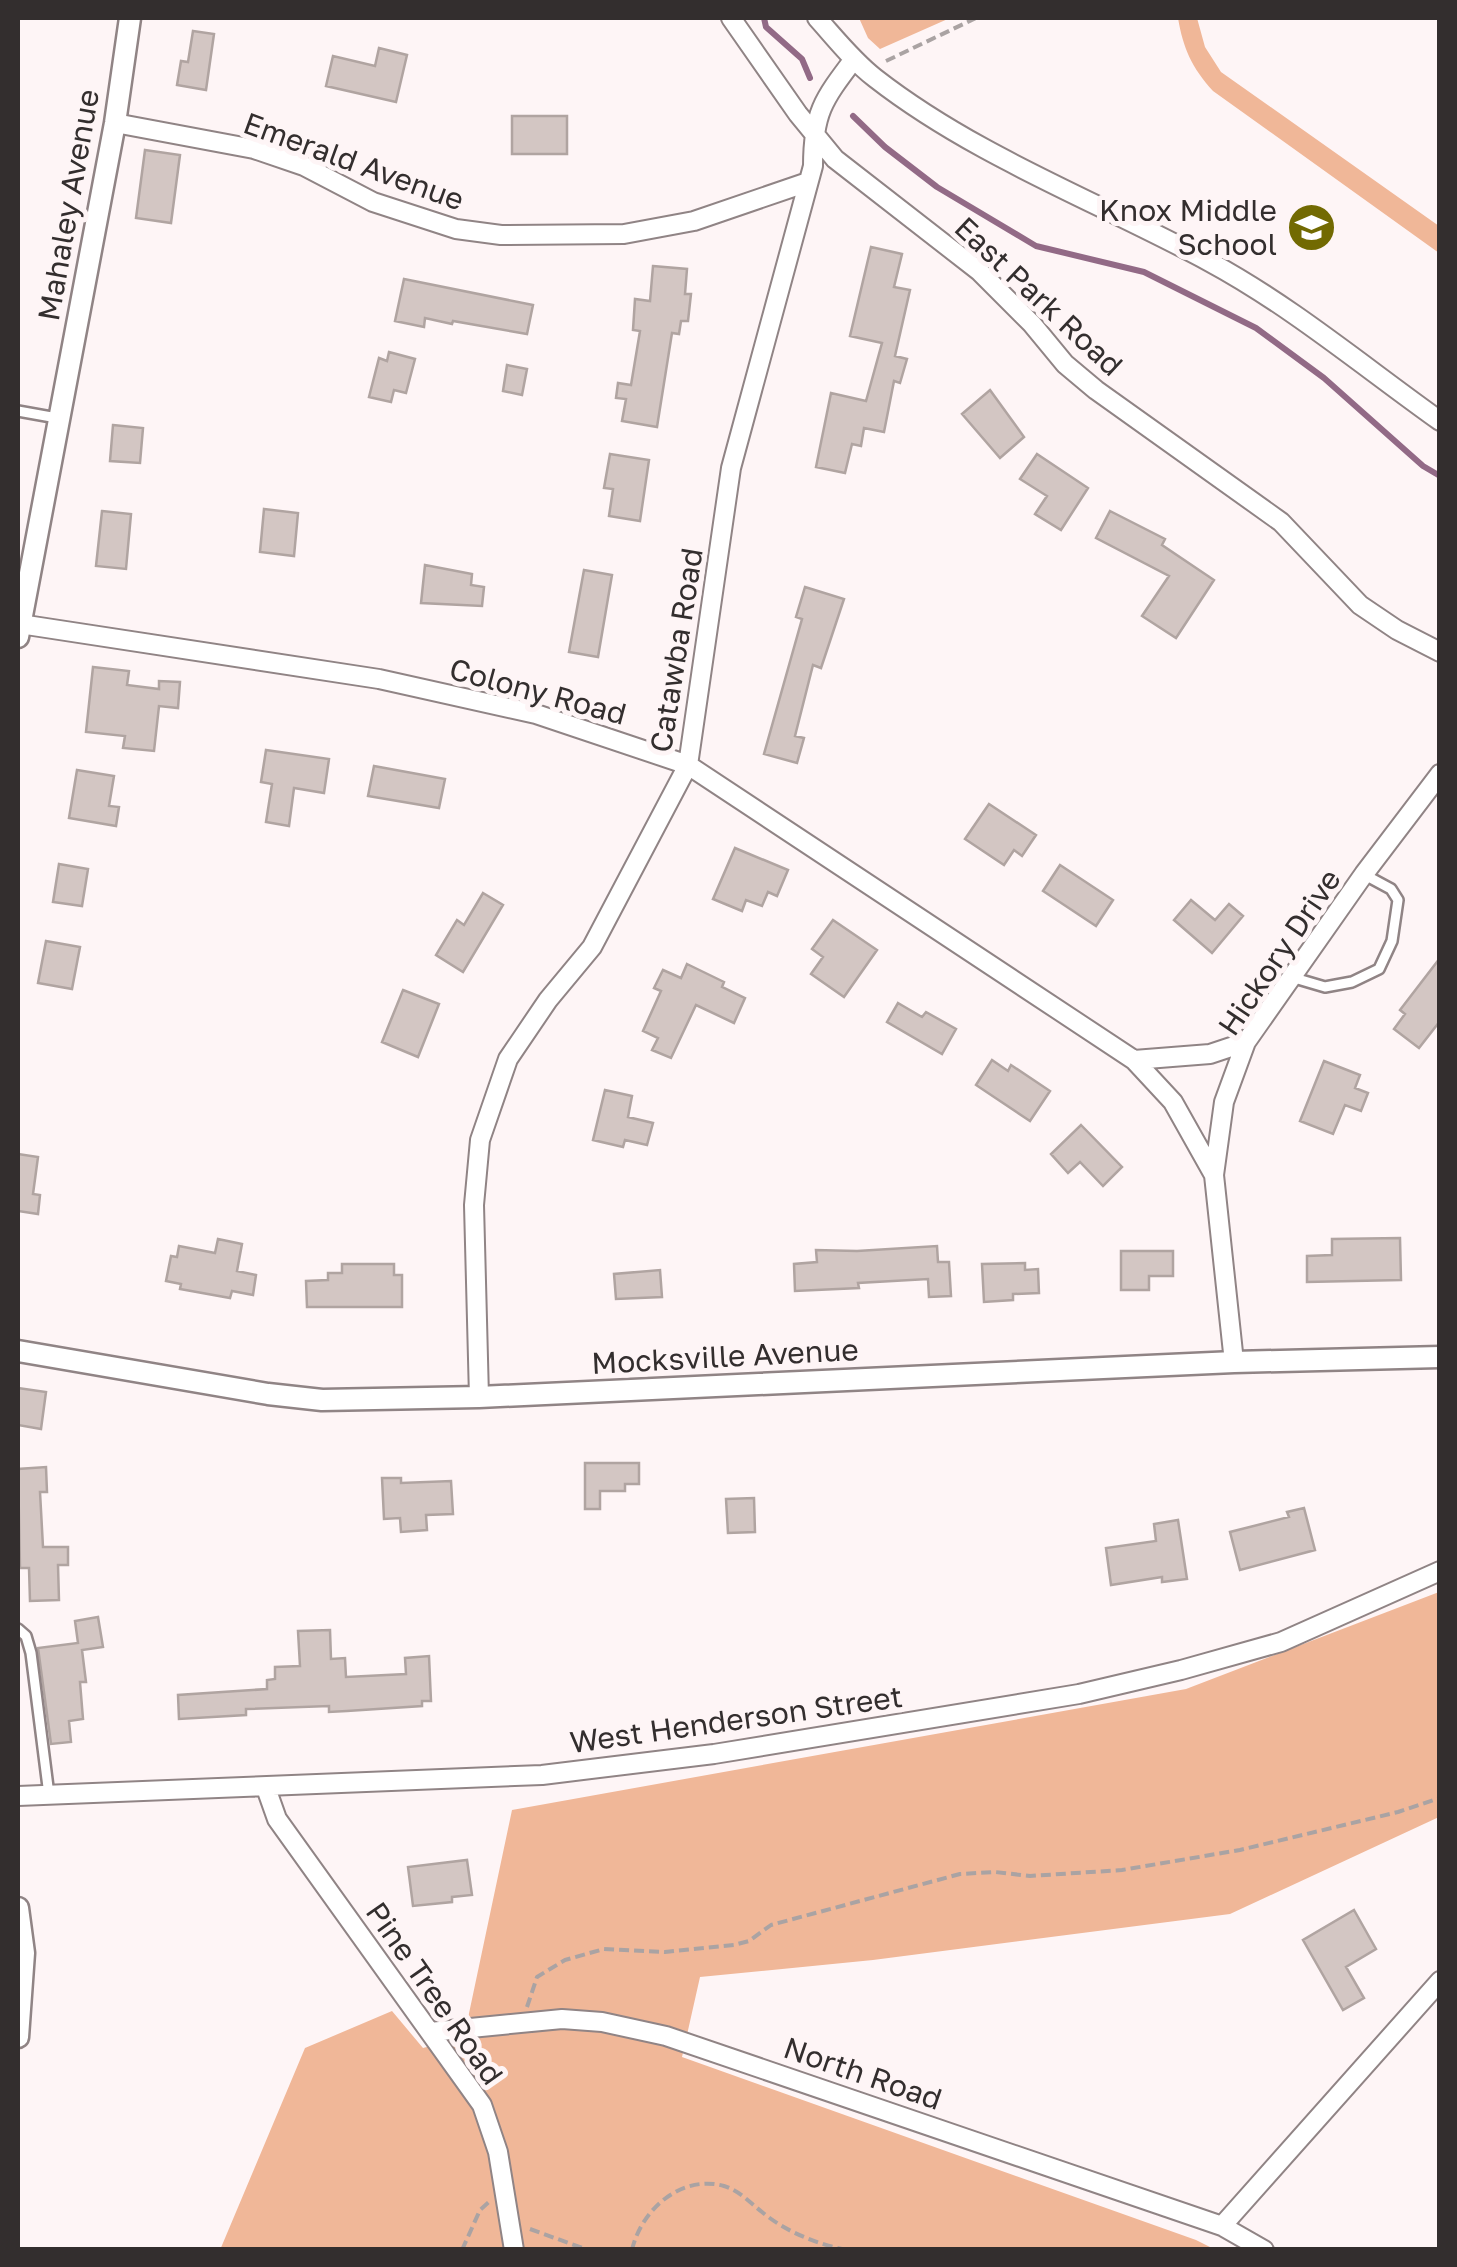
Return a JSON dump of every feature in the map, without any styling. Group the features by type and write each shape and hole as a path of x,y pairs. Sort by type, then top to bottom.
{"street":[{"name":"Mahaley Avenue","path":"19,631 115,123 130,18"},
{"name":"East Park Road","path":"731,18 836,159 979,271 1076,373 1282,522 1360,605 1440,652"},
{"path":"817,18 854,59 898,94 989,151 1210,262 1267,296 1440,421"},
{"name":"Catawba Road","path":"479,1397 474,1205 480,1140 508,1059 548,1000 592,946 688,764 731,468 813,166 813,133 822,104 854,59"},
{"name":"Emerald Avenue","path":"115,123 254,149 304,166 372,202 456,229 501,235 624,234 694,221 808,182"},
{"name":"Colony Road","path":"19,631 379,678 536,714 688,764 1134,1060 1173,1102 1214,1175"},
{"name":"Hickory Drive","path":"1234,1362 1214,1175 1224,1102 1246,1042 1440,774"},
{"path":"1134,1060 1210,1054 1246,1042"},
{"name":"Mocksville Avenue","path":"18,1350 322,1400 479,1397 1234,1362 1440,1357"},
{"name":"West Henderson Street","path":"18,1796 542,1775 714,1754 1079,1694 1281,1642 1440,1572"},
{"name":"Pine Tree Road","path":"266,1788 277,1819 473,2091 488,2118 498,2152 514,2250"},
{"path":"18,1908 24,1953 18,2037"},
{"path":"1222,2226 1440,1981"},
{"name":"North Road","path":"430,2032 562,2019 602,2022 690,2042 1222,2226 1264,2250"}],"lane":[{"path":"18,411 60,418"},
{"path":"1292,978 1325,987 1352,982 1379,969 1392,941 1398,900 1390,889 1364,874"},
{"path":"18,1629 26,1636 31,1654 49,1795"}],"path":[{"path":"886,61 976,18"},
{"path":"524,2022 530,1991 538,1976 565,1960 604,1949 665,1952 734,1945 749,1941 771,1925 960,1874 1030,1876 1122,1870 1240,1850 1440,1798"},
{"path":"629,2249 655,2206 677,2190 700,2184 724,2186 744,2195 786,2228 821,2244 847,2250"},
{"path":"462,2250 480,2210 488,2202 505,2196"},
{"path":"510,2228 535,2229 588,2250"}],"shaded area":[{"path":"859,18 950,18 880,49 868,38"},
{"path":"1178,18 1197,18 1205,47 1221,72 1439,226 1439,253 1213,91 1190,57"},
{"path":"1439,1592 1439,1817 1230,1914 873,1960 700,1977 682,2057 1214,2249 220,2250 305,2048 392,2011 423,2048 464,2037 512,1810 1186,1689"}],"building":[{"path":"193,31 214,34 206,90 177,85 181,61 188,62"},
{"path":"379,48 407,55 396,102 326,86 333,56 375,66"},
{"path":"512,116 567,116 567,154 512,154"},
{"path":"145,150 180,155 171,223 136,218"},
{"path":"871,247 902,254 894,287 910,290 895,356 907,359 900,383 894,381 884,432 864,428 861,446 852,444 845,473 816,467 831,393 866,401 882,343 850,336"},
{"path":"653,266 687,269 685,294 691,294 688,321 681,321 679,334 672,333 657,427 622,421 626,399 616,398 618,383 631,385 640,331 633,330 635,299 650,301"},
{"path":"404,279 533,305 527,334 425,318 424,327 395,321"},
{"path":"389,352 415,359 406,393 394,390 391,402 369,397 379,358 387,361"},
{"path":"507,365 527,369 522,395 503,391"},
{"path":"990,390 1024,437 1000,458 962,414"},
{"path":"113,425 143,428 140,463 110,461"},
{"path":"610,454 649,460 640,521 609,516 613,489 604,488"},
{"path":"1037,454 1088,488 1061,530 1035,514 1047,496 1020,479"},
{"path":"264,509 298,513 294,556 260,552"},
{"path":"102,511 131,514 126,569 96,566"},
{"path":"1110,511 1165,539 1162,545 1214,580 1176,638 1142,616 1169,576 1096,538"},
{"path":"425,565 472,574 471,585 484,587 482,606 421,603"},
{"path":"584,570 612,575 598,657 569,652"},
{"path":"805,587 844,599 821,668 813,665 795,736 804,738 797,763 764,754 802,619 796,617"},
{"path":"93,667 129,671 127,685 159,689 159,681 180,682 178,708 159,706 154,751 123,748 125,736 86,732"},
{"path":"266,750 329,759 324,793 294,788 289,826 266,822 272,784 261,782"},
{"path":"374,766 445,779 439,808 368,796"},
{"path":"77,770 114,776 109,806 119,807 116,826 69,818"},
{"path":"989,804 1036,835 1022,856 1014,850 1004,865 965,839"},
{"path":"735,848 788,870 777,896 768,892 762,906 746,900 742,911 713,899"},
{"path":"59,864 88,869 82,906 53,902"},
{"path":"1060,865 1113,900 1096,926 1043,891"},
{"path":"483,893 503,905 463,972 436,955 457,920 464,925"},
{"path":"1191,900 1215,920 1229,904 1243,916 1212,953 1174,920"},
{"path":"833,920 877,950 844,997 811,974 823,957 812,949"},
{"path":"46,941 80,947 72,989 38,983"},
{"path":"1440,958 1440,1021 1419,1048 1394,1029 1405,1014 1400,1010"},
{"path":"687,964 724,982 722,987 745,998 734,1023 696,1005 671,1058 652,1050 658,1038 643,1031 661,991 654,988 663,970 681,978"},
{"path":"403,990 439,1004 418,1057 382,1042"},
{"path":"898,1003 922,1017 926,1012 956,1029 942,1054 887,1022"},
{"path":"992,1060 1008,1071 1011,1065 1050,1091 1030,1121 976,1085"},
{"path":"1324,1061 1360,1075 1355,1088 1368,1093 1361,1111 1345,1105 1333,1134 1300,1121"},
{"path":"605,1090 632,1096 628,1117 653,1123 647,1145 625,1140 623,1147 593,1140"},
{"path":"1081,1125 1122,1167 1103,1186 1080,1162 1068,1173 1051,1154"},
{"path":"18,1154 38,1157 33,1194 40,1195 38,1214 18,1211"},
{"path":"1400,1238 1401,1280 1307,1282 1307,1256 1332,1255 1332,1239"},
{"path":"218,1239 242,1244 237,1271 256,1275 253,1295 232,1291 230,1298 180,1289 181,1284 166,1281 171,1256 177,1257 179,1246 215,1253"},
{"path":"937,1246 938,1262 949,1262 951,1296 929,1297 928,1279 795,1291 794,1264 817,1262 816,1250"},
{"path":"1121,1251 1173,1251 1173,1276 1149,1276 1149,1290 1121,1290"},
{"path":"1025,1263 1025,1270 1038,1269 1039,1293 1013,1294 1013,1300 984,1302 982,1264"},
{"path":"342,1264 394,1264 394,1275 402,1275 402,1307 307,1307 306,1281 328,1280 328,1273 342,1273"},
{"path":"660,1270 662,1297 616,1299 614,1274"},
{"path":"18,1388 46,1392 41,1429 18,1425"},
{"path":"585,1463 639,1463 639,1484 625,1484 625,1491 600,1491 600,1509 585,1509"},
{"path":"46,1467 47,1492 40,1492 43,1547 68,1547 68,1565 58,1565 59,1600 30,1601 29,1568 20,1568 18,1469"},
{"path":"382,1478 401,1478 401,1483 451,1481 453,1514 426,1515 427,1530 401,1532 400,1518 384,1519"},
{"path":"754,1498 755,1532 728,1533 726,1499"},
{"path":"1304,1508 1315,1550 1240,1570 1230,1532 1289,1517 1287,1512"},
{"path":"1178,1520 1187,1579 1162,1582 1162,1577 1111,1585 1106,1548 1156,1541 1154,1524"},
{"path":"98,1617 103,1647 82,1650 86,1682 80,1682 83,1719 69,1721 71,1742 51,1744 38,1648 78,1643 75,1621"},
{"path":"330,1630 331,1659 345,1658 346,1677 406,1674 405,1658 429,1656 431,1701 422,1701 422,1706 329,1712 329,1706 246,1709 246,1715 179,1719 178,1695 267,1689 267,1680 275,1679 275,1667 300,1666 298,1631"},
{"path":"467,1860 472,1895 452,1897 452,1902 413,1906 408,1867"},
{"path":"1354,1910 1376,1949 1346,1967 1364,1998 1343,2010 1303,1940"}],"waterway":[{"path":"764,18 766,27 802,59 810,78"},
{"path":"853,116 885,147 937,187 1036,246 1144,272 1256,328 1324,378 1423,466 1440,476"}],"place":[{"name":"Knox Middle School","path":"1312,227"}]}
